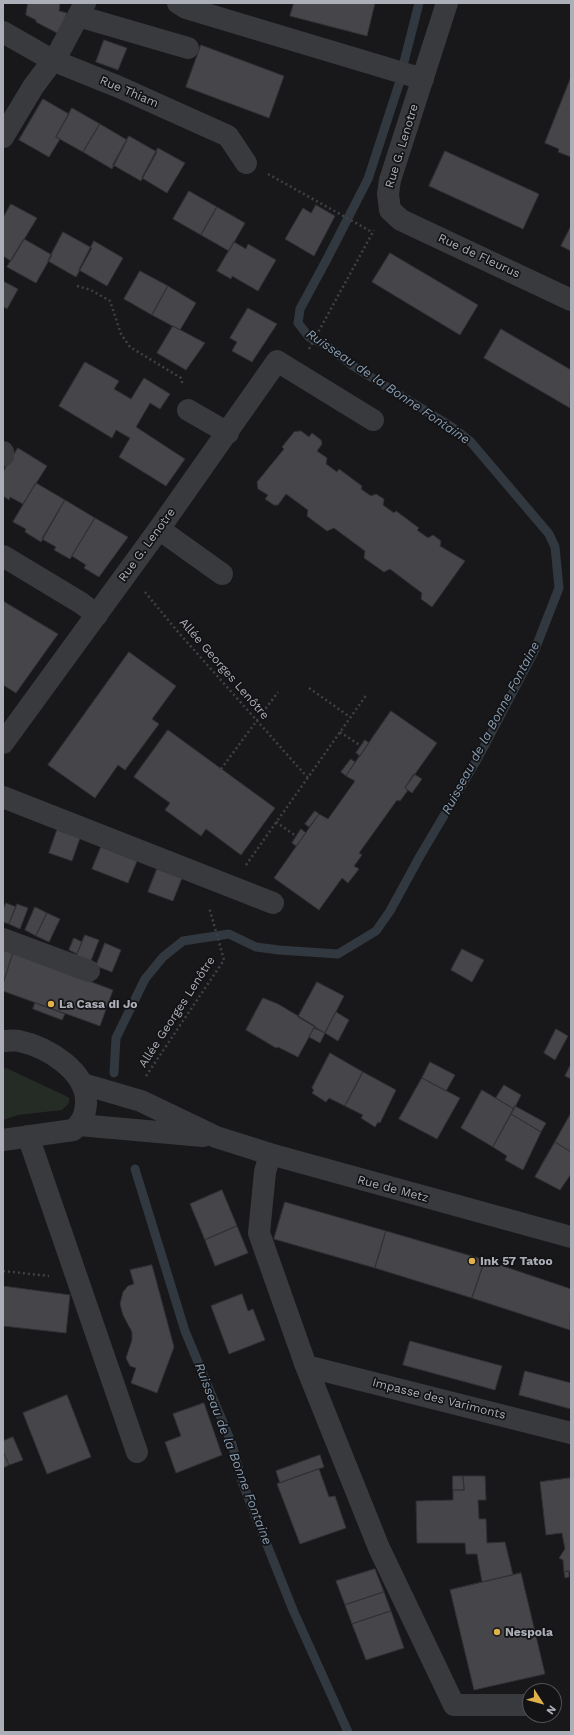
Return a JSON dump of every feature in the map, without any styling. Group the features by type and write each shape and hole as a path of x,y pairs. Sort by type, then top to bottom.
{"street":[{"path":"178,3 186,8 423,79"},
{"name":"Rue G. Lenotre","path":"390,210 388,194 390,180 447,3"},
{"path":"3,137 33,87 59,52 81,10 188,48"},
{"name":"Rue Thiam","path":"3,32 52,60 119,87 228,136 246,163"},
{"name":"Rue de Fleurus","path":"390,210 401,220 571,300"},
{"name":"Rue G. Lenotre","path":"7,731 97,615 228,433 277,361 373,420"},
{"path":"188,410 228,433"},
{"path":"159,529 222,574"},
{"path":"3,556 81,603 97,615"},
{"path":"3,797 273,903"},
{"path":"3,939 89,970"},
{"path":"3,1041 17,1040 46,1051 58,1058 72,1070 83,1084 86,1094 85,1116 79,1125 73,1130 3,1140"},
{"name":"Rue de Metz","path":"83,1084 141,1101 216,1137 270,1154 571,1238"},
{"name":"Rue de Metz","path":"79,1125 216,1137"},
{"path":"28,1136 137,1452"},
{"path":"270,1154 266,1172 259,1233 306,1366 379,1548 454,1705 522,1705"},
{"name":"Impasse des Varimonts","path":"306,1366 571,1433"}],"path":[{"path":"246,163 373,232"},
{"path":"312,344 373,232 390,210"},
{"path":"77,286 91,290 110,301 121,334 130,347 181,378 188,410"},
{"name":"Allée Georges Lenôtre","path":"129,571 178,632 308,778"},
{"path":"309,688 350,717"},
{"path":"221,769 278,692"},
{"path":"244,866 367,694"},
{"path":"340,732 361,746"},
{"path":"276,822 296,836"},
{"name":"Allée Georges Lenôtre","path":"141,1101 143,1081 224,960 215,922 204,890 209,878"},
{"path":"3,1271 56,1277 75,1272"}],"shaded area":[{"path":"6,1068 66,1096 69,1098 69,1103 62,1110 18,1115 3,1120 3,1069"}],"building":[{"path":"28,3 60,3 59,11 67,13 59,34 26,15"},
{"path":"294,3 375,3 367,36 290,16"},
{"path":"104,40 127,48 118,70 96,62"},
{"path":"201,45 284,76 269,118 186,87"},
{"path":"571,77 571,157 558,152 559,149 545,143"},
{"path":"43,99 69,114 56,137 60,139 49,157 19,140"},
{"path":"72,108 100,124 83,152 56,137"},
{"path":"100,124 127,140 112,169 83,152"},
{"path":"129,136 157,152 141,181 113,165"},
{"path":"158,148 185,163 167,193 142,178"},
{"path":"445,151 539,194 523,229 429,186"},
{"path":"189,191 217,207 201,235 173,219"},
{"path":"11,204 37,218 11,261 3,256 3,218"},
{"path":"316,205 335,216 314,256 285,239 303,208 311,213"},
{"path":"217,207 245,223 229,251 201,235"},
{"path":"571,226 571,251 561,246"},
{"path":"63,232 92,248 76,277 48,261"},
{"path":"24,239 52,255 36,283 7,267"},
{"path":"94,241 123,258 107,286 79,270"},
{"path":"234,242 246,249 248,244 276,260 258,291 232,276 231,279 217,271"},
{"path":"390,253 478,305 460,335 372,282"},
{"path":"140,271 168,286 152,315 124,299"},
{"path":"3,281 18,289 7,309 4,307 3,308"},
{"path":"168,286 196,303 180,330 152,315"},
{"path":"248,308 277,324 252,362 232,351 237,342 230,338"},
{"path":"173,326 205,343 186,370 157,353"},
{"path":"501,329 571,370 570,408 484,358"},
{"path":"85,362 119,381 114,389 131,399 144,378 170,394 160,409 150,403 136,427 185,459 166,486 119,457 130,438 116,430 112,438 59,406"},
{"path":"301,431 309,437 312,433 321,440 322,444 317,451 327,458 326,464 337,472 339,469 362,486 361,489 371,496 376,494 384,499 383,505 394,513 396,511 419,528 417,530 428,538 433,535 441,541 440,546 465,561 432,607 421,599 422,593 390,569 384,572 364,558 365,551 334,528 327,531 307,516 308,510 286,494 278,505 274,505 265,499 268,495 258,489 257,482 284,449 282,447 294,432"},
{"path":"18,448 47,466 23,504 10,497 9,500 3,496 3,472"},
{"path":"36,483 65,500 41,542 25,532 26,529 13,522"},
{"path":"65,500 95,518 70,559 54,550 56,547 42,539"},
{"path":"95,518 128,537 99,577 84,568 86,565 72,556"},
{"path":"3,601 58,634 16,693 3,685"},
{"path":"129,652 176,686 152,719 159,724 125,770 118,765 95,798 48,765"},
{"path":"391,711 437,743 405,788 408,790 400,801 397,800 359,853 362,855 354,866 359,869 348,883 342,878 319,910 274,878 319,814 328,819 355,781 346,776"},
{"path":"168,730 275,808 241,855 206,829 201,836 165,810 170,803 134,777"},
{"path":"365,740 369,743 360,756 356,753"},
{"path":"351,759 355,762 346,776 341,772"},
{"path":"414,774 422,779 412,793 405,788"},
{"path":"315,811 319,814 309,827 305,824"},
{"path":"301,829 306,833 296,846 292,843"},
{"path":"57,830 80,838 72,861 49,853"},
{"path":"101,847 137,861 128,883 92,869"},
{"path":"157,869 182,878 173,901 148,892"},
{"path":"6,903 16,907 9,924 3,922 3,910"},
{"path":"17,904 28,908 20,929 9,924"},
{"path":"35,907 47,913 36,936 25,930"},
{"path":"47,913 60,919 49,942 36,936"},
{"path":"85,935 99,940 90,963 76,957"},
{"path":"74,938 82,942 77,954 69,950"},
{"path":"105,943 121,950 112,972 96,966"},
{"path":"462,949 484,960 472,982 451,970"},
{"path":"3,950 13,953 3,984"},
{"path":"13,953 113,990 100,1026 3,991 3,984"},
{"path":"317,982 344,996 325,1033 298,1017"},
{"path":"263,998 278,1004 315,1026 298,1057 278,1047 276,1048 246,1030"},
{"path":"35,1003 65,1014 62,1020 33,1009"},
{"path":"336,1012 349,1020 338,1041 325,1033"},
{"path":"314,1028 325,1033 320,1043 309,1037"},
{"path":"556,1029 568,1036 555,1060 544,1053"},
{"path":"330,1053 363,1072 345,1106 329,1098 326,1102 312,1093 314,1090 312,1088"},
{"path":"430,1062 455,1075 446,1091 422,1078"},
{"path":"571,1064 571,1079 565,1076"},
{"path":"363,1072 396,1090 380,1123 378,1122 375,1127 361,1118 363,1115 345,1106"},
{"path":"422,1078 460,1098 437,1139 399,1119"},
{"path":"504,1085 521,1095 514,1109 496,1098"},
{"path":"482,1090 514,1109 493,1147 461,1128"},
{"path":"515,1106 546,1123 541,1132 511,1114"},
{"path":"571,1113 571,1152 555,1142"},
{"path":"511,1114 541,1132 523,1170 505,1160 507,1156 493,1147"},
{"path":"555,1142 571,1152 571,1174 560,1190 535,1177"},
{"path":"222,1190 237,1226 205,1240 190,1204"},
{"path":"285,1202 386,1231 375,1268 274,1239"},
{"path":"237,1226 248,1253 215,1266 205,1240"},
{"path":"386,1231 485,1260 472,1298 375,1268"},
{"path":"485,1260 571,1289 570,1330 472,1298"},
{"path":"152,1265 174,1347 157,1393 131,1383 136,1368 130,1366 126,1358 132,1340 132,1332 123,1315 120,1304 123,1292 128,1286 134,1284 130,1270"},
{"path":"3,1286 70,1295 66,1333 3,1326"},
{"path":"242,1294 248,1311 253,1309 265,1340 229,1354 211,1306"},
{"path":"410,1341 502,1366 495,1390 403,1365"},
{"path":"525,1371 571,1383 571,1409 519,1395"},
{"path":"67,1395 91,1457 47,1474 23,1413"},
{"path":"204,1403 222,1455 176,1473 165,1442 181,1436 173,1414"},
{"path":"13,1437 23,1460 9,1465 3,1451 3,1441"},
{"path":"3,1451 9,1465 3,1468"},
{"path":"320,1455 324,1467 280,1483 276,1471"},
{"path":"319,1469 329,1497 335,1496 346,1528 300,1544 277,1484"},
{"path":"453,1476 463,1476 464,1490 453,1490"},
{"path":"463,1476 485,1476 486,1500 478,1500 479,1519 486,1519 487,1543 505,1542 513,1575 482,1582 477,1554 466,1554 465,1543 417,1543 416,1501 453,1500 453,1490 464,1490"},
{"path":"571,1478 571,1571 564,1572 563,1560 559,1558 565,1549 562,1533 546,1535 540,1482"},
{"path":"375,1569 384,1592 345,1605 336,1581"},
{"path":"569,1571 569,1577 565,1578 564,1572"},
{"name":"Nespola","path":"521,1573 545,1674 474,1690 450,1590"},
{"path":"384,1592 391,1611 352,1624 345,1605"},
{"path":"391,1611 404,1648 366,1660 352,1624"}],"waterway":[{"name":"Ruisseau de la Bonne Fontaine","path":"404,62 419,3"},
{"name":"Ruisseau de la Bonne Fontaine","path":"114,1073 116,1038 145,979 163,957 183,941 229,934 256,947 338,954 376,931 390,911 420,856 478,758 534,652 559,588 555,547 549,534 470,441 452,427 353,366 330,348 309,337 298,323 300,309 368,179 400,81"},
{"name":"Ruisseau de la Bonne Fontaine","path":"135,1169 185,1331 232,1444 242,1482 293,1610 348,1732"}],"place":[{"name":"La Casa di Jo","path":"51,1004"},
{"name":"Ink 57 Tatoo","path":"472,1261"},
{"name":"Nespola","path":"497,1632"}]}
